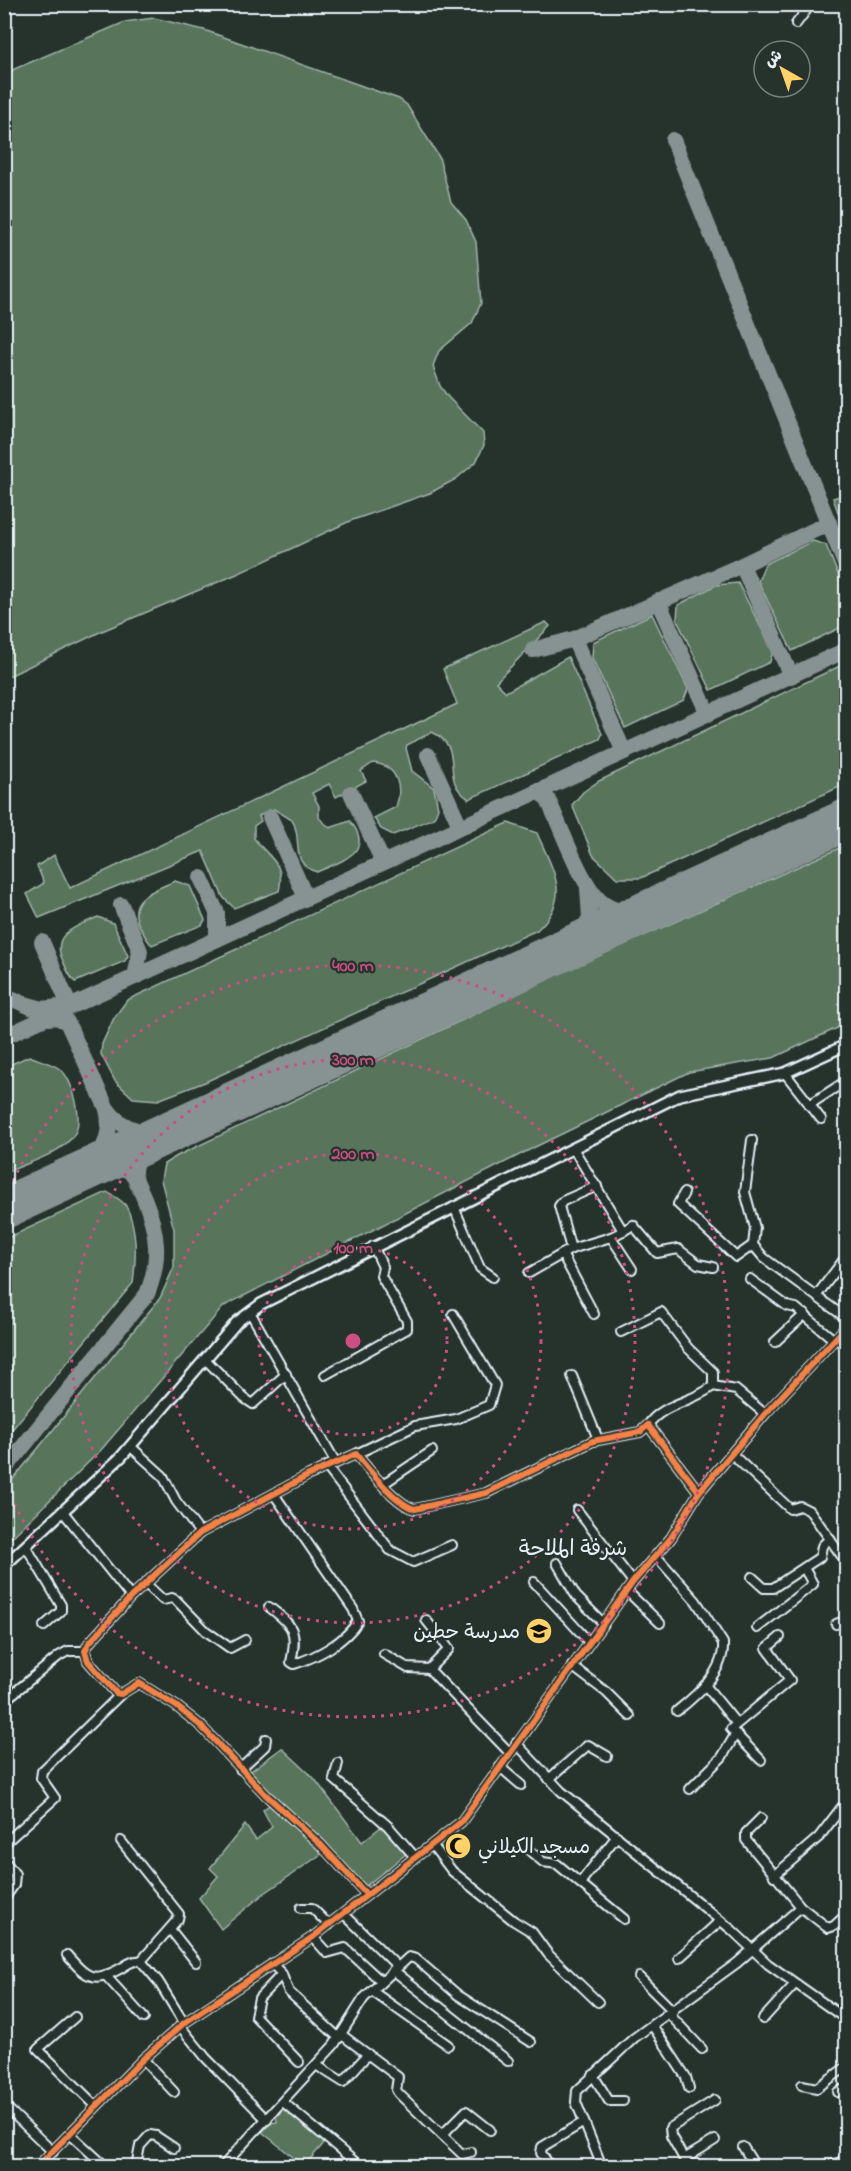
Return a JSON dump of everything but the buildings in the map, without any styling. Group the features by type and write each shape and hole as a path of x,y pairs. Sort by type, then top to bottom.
{"main road":[{"path":"4,1566 64,1513 130,1446 237,1322 250,1312 373,1246 689,1092 785,1073 846,1045"},
{"path":"832,2166 846,2161"}],"street":[{"path":"796,24 811,4"},
{"path":"785,1073 820,1119"},
{"path":"809,1105 846,1081"},
{"path":"752,1140 745,1192 755,1228 753,1245 764,1258 818,1295 846,1318"},
{"path":"573,1148 623,1231"},
{"path":"571,1249 559,1206 563,1201 597,1186"},
{"path":"684,1193 678,1204 736,1257 753,1245"},
{"path":"454,1207 480,1268 493,1277"},
{"path":"529,1273 571,1249 610,1237 633,1225 657,1253 678,1249 698,1264 713,1267"},
{"path":"846,1236 846,1251"},
{"path":"610,1237 632,1269"},
{"path":"325,1375 406,1329 407,1322 381,1276 383,1266 373,1246"},
{"path":"562,1254 594,1314"},
{"path":"818,1295 846,1257"},
{"path":"750,1279 787,1306 796,1308 805,1314 846,1347"},
{"path":"250,1312 336,1462"},
{"path":"621,1332 661,1312 688,1348 713,1372 713,1386"},
{"path":"85,1651 130,1597 200,1533 326,1466 415,1426 444,1422 489,1405 495,1385 453,1314"},
{"path":"775,1342 805,1314"},
{"path":"38,2166 143,2059 182,2025 313,1937 415,1857 433,1846 469,1813 516,1743 633,1582 657,1557 699,1492 765,1414 846,1327"},
{"path":"205,1359 244,1398 254,1404 286,1374"},
{"path":"572,1376 598,1439"},
{"path":"356,1454 399,1500 415,1509 492,1491 523,1473 598,1439 640,1432 657,1414 701,1395 713,1386 736,1390 765,1414"},
{"path":"648,1425 699,1492"},
{"path":"130,1446 164,1476 176,1501 200,1533"},
{"path":"383,1484 432,1451"},
{"path":"732,1454 790,1509 800,1506 807,1508 846,1562"},
{"path":"326,1466 393,1552 413,1562 452,1545"},
{"path":"269,1607 288,1621 292,1628 295,1640 291,1662 294,1664 342,1639 358,1621 353,1609 274,1494"},
{"path":"577,1509 633,1582"},
{"path":"64,1513 130,1597"},
{"path":"752,1577 764,1588 770,1589 820,1557 822,1546 830,1538"},
{"path":"27,1548 61,1605 61,1611 44,1626"},
{"path":"657,1557 696,1601 723,1643 714,1673 705,1685 677,1711"},
{"path":"557,1563 576,1596 604,1624"},
{"path":"757,1628 813,1584 804,1568"},
{"path":"534,1582 589,1642"},
{"path":"146,1584 163,1600 172,1598 176,1600 206,1631 230,1648 245,1640"},
{"path":"627,1591 660,1623"},
{"path":"384,1654 408,1668 419,1671 429,1669 449,1649 426,1620"},
{"path":"836,1624 846,1620"},
{"path":"761,1760 731,1730 736,1723 790,1680 767,1648 780,1637"},
{"path":"4,1701 59,1656 68,1651 85,1651"},
{"path":"85,1651 94,1669 109,1686 121,1694"},
{"path":"572,1666 606,1692 630,1716"},
{"path":"429,1669 510,1753"},
{"path":"4,1844 55,1798 41,1778 42,1771 121,1694 139,1683 201,1726 240,1768 320,1844 367,1895"},
{"path":"705,1685 736,1723"},
{"path":"690,1789 722,1757 735,1735"},
{"path":"240,1768 265,1746 266,1739"},
{"path":"516,1743 549,1779 752,1950 794,1985 846,2019"},
{"path":"549,1779 588,1744 607,1756"},
{"path":"338,1763 334,1779 388,1826 415,1857"},
{"path":"500,1767 521,1785"},
{"path":"774,1876 819,1837 842,1807"},
{"path":"761,1818 745,1837 801,1907 828,1928 834,1926 846,1915"},
{"path":"580,1883 617,1836"},
{"path":"67,1955 85,1975 95,1978 106,1976 134,1961 141,1961 178,1919 178,1912 121,1841"},
{"path":"433,1846 452,1871 514,1921 532,1932 548,1954 598,2002"},
{"path":"531,1852 543,1862 557,1864 624,1919"},
{"path":"4,1860 15,1874 14,1885 4,1899"},
{"path":"601,2164 575,2096 593,2075 652,2025 752,1950 801,1907"},
{"path":"301,1908 312,1908 329,1925"},
{"path":"344,1914 395,1968 508,2061"},
{"path":"679,1958 720,1922"},
{"path":"170,1929 196,1962"},
{"path":"313,1937 327,1953 345,1948 381,1981"},
{"path":"224,2166 316,2065 372,1991 411,1956 458,1995 531,2042"},
{"path":"141,1961 158,1981 182,2025 220,2073 267,2120"},
{"path":"272,1964 282,1975 289,1992 340,2036 398,2077 396,2090 399,2094 462,2154 471,2152"},
{"path":"282,1975 259,1998 255,2016 299,2062"},
{"path":"106,1976 144,2018"},
{"path":"639,1977 702,2049"},
{"path":"763,2019 794,1985"},
{"path":"372,1991 448,2045"},
{"path":"75,2017 38,2049 96,2106"},
{"path":"652,2025 686,2077 689,2088"},
{"path":"316,2065 343,2082 368,2054"},
{"path":"143,2059 174,2092"},
{"path":"802,2085 817,2088 846,2067"},
{"path":"593,2075 609,2101 623,2102"},
{"path":"715,2100 670,2128 671,2136 687,2162 715,2140"},
{"path":"283,2102 360,2166"},
{"path":"4,2105 53,2152"},
{"path":"442,2135 466,2111 490,2130"},
{"path":"550,2166 541,2153 542,2147 584,2122"},
{"path":"70,2134 105,2166"},
{"path":"136,2166 140,2146 150,2135 156,2136 174,2148"},
{"path":"744,2147 755,2166"}],"green space":[{"path":"154,18 204,30 399,99 407,105 439,157 451,202 466,220 476,242 481,303 472,323 439,351 433,366 440,386 448,397 483,433 484,445 476,462 456,479 430,493 350,521 237,574 102,631 5,678 5,73 125,22"},
{"path":"846,494 846,535 833,498"},
{"path":"813,541 826,545 846,594 846,625 792,651 758,581 765,564"},
{"path":"738,583 773,651 770,662 711,690 677,620 678,605 716,585"},
{"path":"652,614 688,689 684,700 625,728 592,658 593,642"},
{"path":"546,622 550,626 496,682 506,692 568,657 602,734 600,739 469,799 460,791 455,782 448,747 443,739 432,732 407,745 406,748 412,771 434,788 438,808 434,818 393,835 381,829 374,818 396,807 399,792 393,773 388,768 373,763 361,771 366,781 336,797 329,784 312,793 319,806 319,818 330,828 350,821 357,832 359,840 357,848 336,864 317,872 308,868 300,857 292,820 274,809 259,816 261,821 254,826 254,838 278,867 281,881 279,891 234,908 223,897 203,851 39,918 27,894 44,883 37,866 54,855 70,888 457,704 443,669"},
{"path":"846,663 846,784 641,878 617,878 593,855 572,805 583,792 599,781"},
{"path":"508,823 537,833 554,872 557,895 554,906 548,918 537,930 205,1082 158,1100 133,1098 115,1081 101,1054 102,1044 114,1018 127,1000"},
{"path":"846,845 846,1024 773,1058 689,1072 535,1147 224,1306 101,1450 5,1544 5,1489 160,1298 174,1267 174,1229 161,1180 164,1164 559,974"},
{"path":"175,881 190,886 205,920 202,925 152,945 139,925 136,908 139,901 151,891"},
{"path":"98,917 113,923 128,956 125,961 75,982 63,961 60,944 63,937 74,927"},
{"path":"29,1056 49,1063 65,1074 76,1100 77,1128 74,1135 60,1148 5,1173 5,1067"},
{"path":"107,1192 126,1206 133,1224 135,1254 133,1283 5,1438 5,1239"},
{"path":"282,1748 314,1778 362,1842 382,1826 406,1854 362,1889 248,1773"},
{"path":"269,1805 323,1853 262,1895 221,1929 199,1898 218,1876 210,1868 245,1825 256,1840 272,1827 263,1810"},
{"path":"285,2107 326,2141 304,2166 262,2132 271,2123 277,2122 276,2117"}],"taxiway":[{"path":"673,140 846,566"},
{"path":"533,650 574,639 742,565 829,523"},
{"path":"742,565 791,676"},
{"path":"658,601 708,714"},
{"path":"574,639 624,752"},
{"path":"4,1037 846,650"},
{"path":"428,755 460,826"},
{"path":"537,791 547,798 581,873 598,899 618,910 634,912 652,910"},
{"path":"351,793 383,862"},
{"path":"270,817 306,898"},
{"path":"201,878 217,913 217,939"},
{"path":"573,946 590,918 588,889"},
{"path":"121,905 140,951 135,977"},
{"path":"42,942 69,1005"},
{"path":"4,995 33,1008"},
{"path":"25,1004 42,1009 59,1007"},
{"path":"4,1007 4,1019"},
{"path":"48,1018 57,1017 67,1022 107,1109"},
{"path":"91,1168 100,1154 108,1133 107,1109 129,1128 156,1132 176,1129"},
{"path":"4,1470 147,1294 156,1258 155,1234 149,1210 136,1182 134,1172 136,1160 146,1142"},
{"path":"100,1164 122,1166 134,1175"}],"runway":[{"path":"4,1208 846,820"}],"cycle path":[{"path":"38,2166 143,2059 184,2023 313,1937 461,1822 633,1582 671,1538 699,1492 765,1414 846,1327"},
{"path":"367,1895 320,1844 266,1795 201,1726 176,1706 139,1683 121,1694 116,1693 88,1661 85,1651 89,1643 131,1597 200,1533 309,1475 356,1454 392,1494 415,1509 486,1493 593,1441 640,1432 648,1425 699,1492"}],"place":[{"name":"مدرسة حطين","path":"539,1631"},
{"name":"مسجد الكيلاني","path":"458,1846"}],"district":[{"name":"شرفة الملاحة","path":"573,1547"}]}
